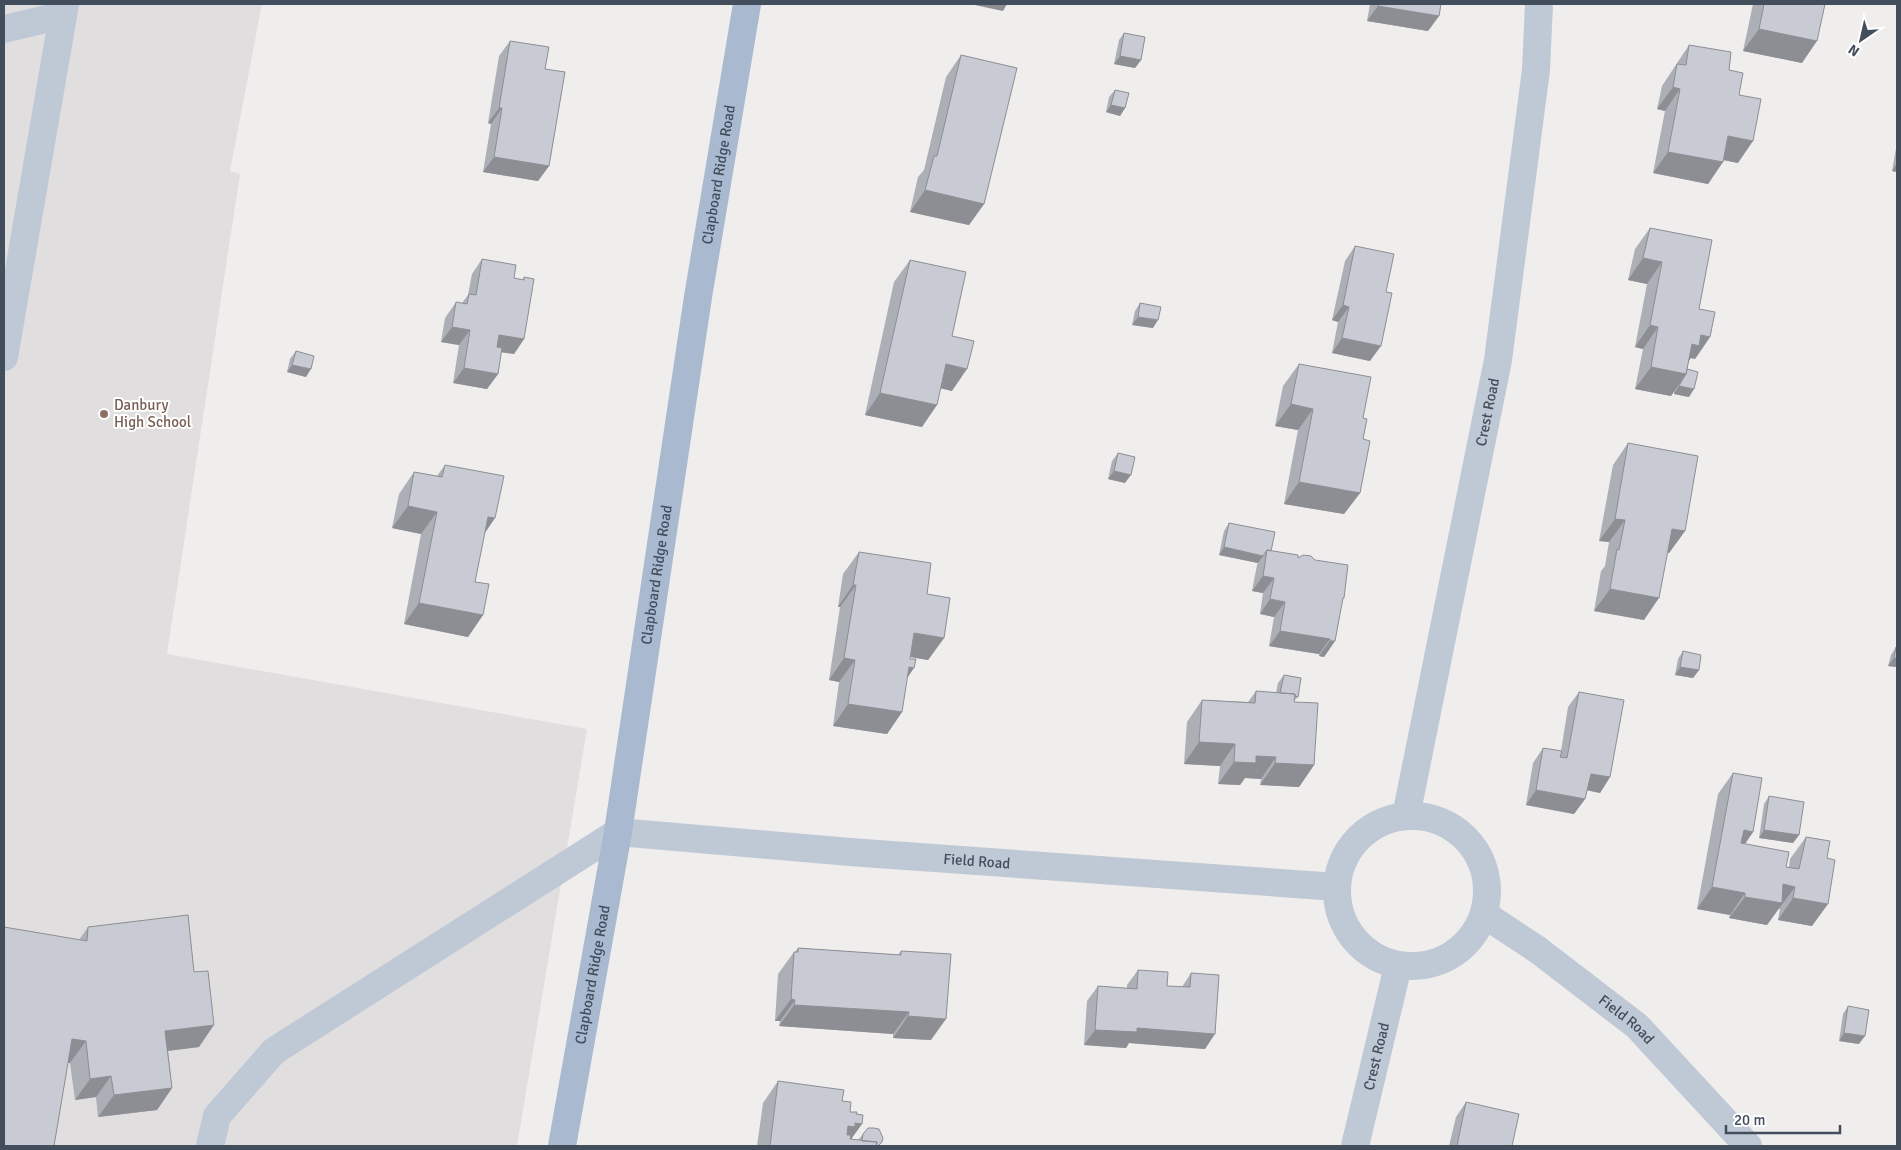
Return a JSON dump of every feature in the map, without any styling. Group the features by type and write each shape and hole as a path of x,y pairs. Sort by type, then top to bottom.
{"main road":[{"name":"Clapboard Ridge Road","path":"562,1146 618,832 700,284 747,4"}],"street":[{"name":"Crest Road","path":"1406,816 1498,360 1536,70 1539,4"},
{"path":"4,29 64,9 4,357"},
{"path":"1406,816 1435,819 1462,834 1480,857 1488,886 1485,915 1472,939 1451,956 1426,966 1398,966 1373,956 1353,938 1340,914 1337,887 1343,861 1358,838 1380,823 1406,816"},
{"name":"Field Road","path":"618,832 850,852 1337,887"},
{"path":"210,1146 217,1116 274,1051 618,832"},
{"name":"Field Road","path":"1485,915 1538,950 1637,1026 1748,1146"},
{"name":"Crest Road","path":"1355,1146 1398,966"}],"shaded area":[{"name":"Danbury High School","path":"4,4 262,4 230,171 240,174 167,654 587,729 517,1146 4,1146"}],"building":[{"path":"1378,4 1441,4 1439,16 1378,6"},
{"path":"1764,4 1825,4 1817,41 1759,29"},
{"path":"1124,33 1145,37 1141,60 1120,56"},
{"path":"510,41 549,47 545,69 565,72 549,166 494,157 502,108 499,108"},
{"path":"1689,45 1731,52 1729,70 1743,73 1739,95 1761,99 1753,141 1728,136 1723,162 1668,152 1680,89 1673,87 1677,64 1686,65"},
{"path":"961,55 1017,68 984,204 925,190 934,156 937,156"},
{"path":"1115,90 1129,93 1125,108 1111,105"},
{"path":"1650,228 1712,240 1699,309 1715,312 1710,337 1701,335 1699,346 1692,344 1686,374 1651,367 1658,327 1650,325 1662,262 1643,258"},
{"path":"1355,246 1394,254 1386,292 1392,293 1381,346 1342,338 1349,307 1343,305"},
{"path":"482,259 516,265 514,278 534,279 524,339 499,335 497,347 502,348 498,374 464,368 470,330 452,327 456,302 467,304 469,294 476,295"},
{"path":"910,260 966,272 952,336 974,341 967,369 946,364 937,405 880,393"},
{"path":"1140,303 1161,307 1158,320 1138,317"},
{"path":"296,351 314,356 311,369 292,365"},
{"path":"1299,364 1371,377 1363,418 1367,419 1363,439 1370,441 1360,493 1299,482 1313,409 1291,404"},
{"path":"1687,369 1698,372 1694,389 1679,386"},
{"path":"1628,443 1698,456 1685,531 1672,529 1659,598 1610,589 1617,549 1619,550 1625,520 1615,519"},
{"path":"1118,453 1135,457 1131,475 1114,471"},
{"path":"445,465 504,476 495,518 488,517 475,582 489,584 483,615 419,603 437,512 408,506 414,472 442,477"},
{"path":"1229,523 1275,532 1271,551 1267,550 1263,556 1224,547"},
{"path":"1267,550 1298,555 1298,558 1303,555 1311,556 1315,560 1348,565 1344,598 1335,641 1280,631 1285,602 1270,599 1274,578 1263,576"},
{"path":"859,552 931,563 927,594 950,598 944,638 914,633 910,659 916,659 914,668 909,667 902,712 848,704 855,660 844,658 856,585 853,585"},
{"path":"1896,647 1897,658 1894,658"},
{"path":"1683,651 1701,655 1699,670 1680,667"},
{"path":"1284,675 1301,678 1298,697 1295,694 1280,693"},
{"path":"1256,691 1295,694 1294,702 1318,703 1314,765 1275,763 1276,757 1256,756 1256,763 1234,762 1235,744 1199,742 1202,700 1255,703"},
{"path":"1579,692 1624,700 1610,777 1591,774 1585,799 1536,790 1543,748 1562,751 1560,757 1567,758"},
{"path":"1733,773 1762,778 1753,832 1744,830 1741,843 1789,852 1786,867 1799,869 1806,837 1830,841 1827,858 1835,860 1828,904 1793,898 1795,887 1783,884 1782,903 1745,897 1745,893 1712,887"},
{"path":"1769,796 1804,802 1799,835 1764,830"},
{"path":"188,915 194,972 208,971 214,1025 165,1031 172,1088 114,1095 111,1076 90,1079 86,1041 72,1039 54,1146 4,1146 4,927 87,941 88,927"},
{"path":"798,948 901,955 901,951 951,954 946,1019 908,1016 909,1012 794,1005 795,1000 791,999 794,952 798,952"},
{"path":"1138,970 1168,972 1167,986 1190,987 1191,973 1219,975 1215,1034 1137,1028 1137,1032 1095,1030 1098,986 1137,989"},
{"path":"1848,1006 1869,1010 1865,1036 1844,1033"},
{"path":"778,1081 844,1090 842,1101 851,1102 850,1112 857,1112 856,1114 863,1115 862,1124 855,1123 855,1127 848,1126 847,1135 851,1135 850,1139 877,1142 876,1146 770,1146"},
{"path":"1466,1102 1519,1114 1512,1146 1457,1146"},
{"path":"868,1128 879,1129 883,1138 878,1146 876,1146 877,1142 862,1141 863,1134"}],"place":[{"name":"Danbury High School","path":"104,414"}]}
